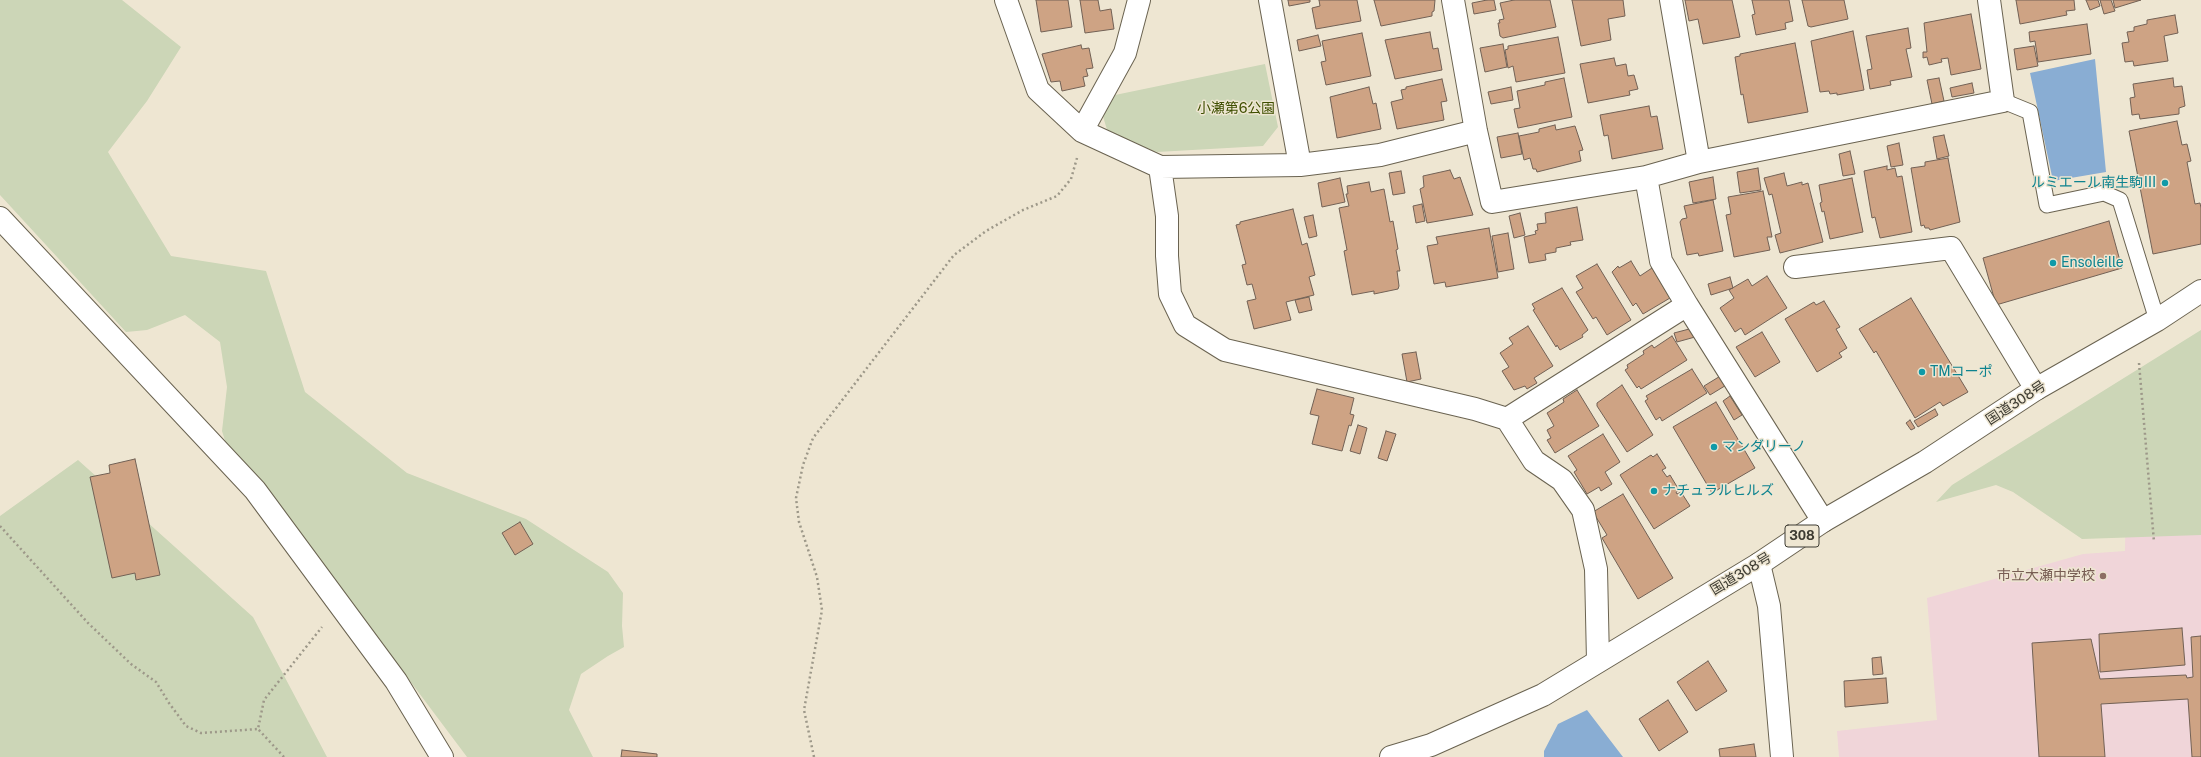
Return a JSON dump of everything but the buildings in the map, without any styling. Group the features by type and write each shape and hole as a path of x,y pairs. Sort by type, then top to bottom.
{"main road":[{"path":"1006,0 1038,90 1082,132 1160,167 1300,165 1380,154 1476,131"},
{"path":"1082,132 1125,53 1139,0"},
{"path":"1270,0 1300,165"},
{"path":"1453,0 1476,131 1492,202 1646,177 1699,162 2003,101 1989,0"},
{"path":"1671,0 1699,162"},
{"path":"1160,167 1167,216 1167,256 1170,294 1185,326 1225,350 1475,409 1507,419 1534,461 1562,480 1583,510 1596,568 1598,661"},
{"path":"1646,177 1661,261 1687,305 1823,521"},
{"path":"0,218 255,490 396,681 442,757"},
{"path":"1795,267 1951,248 2036,389"},
{"name":"国道308号","path":"1391,757 1431,745 1543,695 1759,564 1823,521 1925,462 2036,389 2157,320 2201,291"},
{"path":"1507,419 1687,305"},
{"path":"1759,564 1769,606 1782,757"}],"lane":[{"path":"2003,101 2030,112 2047,205 2104,193 2120,200 2157,320"}],"path":[{"path":"814,757 804,710 822,610 816,577 799,522 796,498 802,465 813,438 954,255 986,230 1023,210 1057,196 1071,179 1082,132"},
{"path":"2135,332 2154,542"},
{"path":"0,526 88,624 131,664 156,682 169,704 186,726 201,733 258,729"},
{"path":"258,729 264,700 340,605"},
{"path":"258,729 284,757"}],"shaded area":[{"name":"市立大瀬中学校","path":"2201,431 2201,757 1839,757 1837,731 1937,720 1927,598 2083,554 2125,551 2127,432"}],"green space":[{"path":"0,0 122,0 181,47 147,101 108,152 171,256 266,271 305,392 407,473 526,519 608,572 623,593 622,626 624,647 581,674 569,710 593,757 467,757 299,533 227,447 222,431 227,387 220,342 185,315 147,330 126,332 0,195"},
{"name":"小瀬第6公園","path":"1265,64 1278,127 1263,146 1157,152 1108,133 1102,113 1115,95"},
{"path":"2201,330 2201,535 2082,539 2013,492 1996,485 1936,502 1952,485"},
{"path":"78,460 253,617 327,757 0,757 0,516"}],"water":[{"path":"2095,59 2106,172 2053,181 2030,73"},
{"path":"1587,710 1623,757 1544,757 1544,751 1558,724"}],"place":[{"name":"ルミエール南生駒Ⅲ","path":"2165,183"},
{"name":"Ensoleille","path":"2053,263"},
{"name":"TMコーポ","path":"1922,372"},
{"name":"マンダリーノ","path":"1714,447"},
{"name":"ナチュラルヒルズ","path":"1654,491"},
{"name":"市立大瀬中学校","path":"2103,576"}]}
